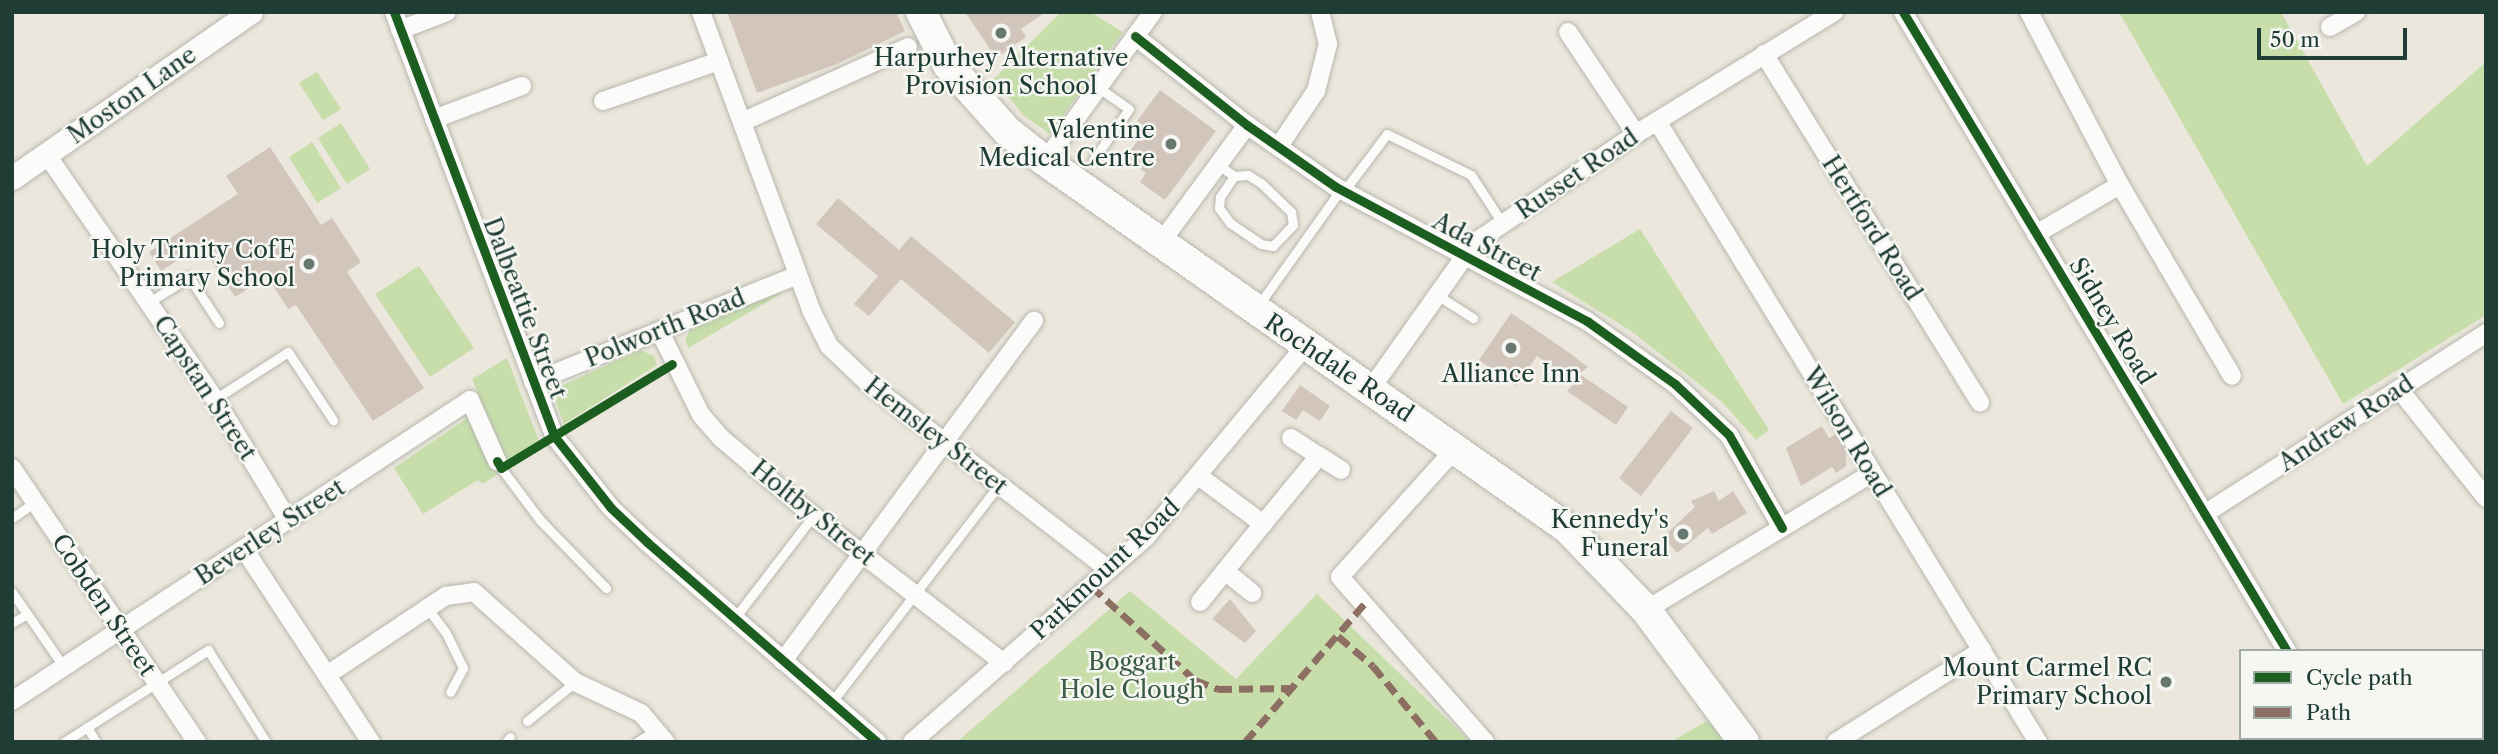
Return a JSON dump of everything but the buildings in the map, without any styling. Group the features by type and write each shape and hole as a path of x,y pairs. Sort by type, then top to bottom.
{"main road":[{"name":"Rochdale Road","path":"921,12 948,65 1007,131 1159,245 1456,448 1567,528 1646,610 1744,742"}],"street":[{"name":"Moston Lane","path":"12,178 251,12"},
{"name":"Dalbeattie Street","path":"394,12 555,437 611,508 734,619 877,742"},
{"path":"400,30 447,12"},
{"name":"Hemsley Street","path":"701,12 798,275 829,346 868,383 1109,570"},
{"path":"1045,161 1153,12"},
{"path":"1279,146 1316,91 1328,44 1320,12"},
{"name":"Russet Road","path":"1370,390 1462,256 1503,224 1636,134 1834,12"},
{"name":"Sidney Road","path":"1903,12 2286,649"},
{"path":"2029,12 2120,185 2232,376"},
{"path":"2330,27 2356,12"},
{"path":"1568,32 1636,134"},
{"name":"Ada Street","path":"1135,36 1247,125 1342,190 1587,321 1675,384 1729,435 1782,528"},
{"path":"742,122 908,47"},
{"name":"Hertford Road","path":"1764,54 1980,403"},
{"path":"603,101 719,61"},
{"path":"434,119 522,86"},
{"name":"Wilson Road","path":"1657,121 2038,742"},
{"path":"1159,245 1247,125"},
{"name":"Capstan Street","path":"47,155 215,399 288,520"},
{"path":"2036,234 2120,185"},
{"name":"Polworth Road","path":"533,382 798,275"},
{"path":"783,661 1034,320"},
{"name":"Holtby Street","path":"660,331 672,364 701,415 721,438 813,516 1004,663"},
{"name":"Andrew Road","path":"2206,513 2486,333"},
{"name":"Parkmount Road","path":"912,742 1109,570 1200,477 1306,345"},
{"path":"2399,389 2486,498"},
{"name":"Beverley Street","path":"12,701 470,400 499,464"},
{"path":"1291,438 1341,470"},
{"path":"1456,448 1340,577 1485,742"},
{"path":"1200,602 1319,456"},
{"name":"Cobden Street","path":"12,468 197,742"},
{"path":"1646,610 1872,473"},
{"path":"1200,477 1262,524"},
{"path":"244,549 371,742"},
{"path":"1225,571 1252,593"},
{"path":"327,675 446,596 474,592 575,682 641,713 661,736"},
{"path":"1836,742 1982,650"}],"lane":[{"path":"1093,160 1129,109 1098,88"},
{"path":"1255,311 1342,190 1387,134 1471,175 1503,224"},
{"path":"1217,164 1234,176 1248,175 1261,183 1291,212 1293,225 1273,246 1261,244 1230,223 1219,208 1220,197 1234,176"},
{"path":"149,302 189,277 219,323"},
{"path":"1437,295 1473,318"},
{"path":"215,399 288,352 333,420"},
{"path":"499,464 540,520 606,588"},
{"path":"831,703 999,485"},
{"path":"12,518 35,502"},
{"path":"734,619 813,516"},
{"path":"12,592 64,667"},
{"path":"428,608 456,649 463,668 450,692"},
{"path":"12,623 27,614"},
{"path":"64,742 208,650 266,742"},
{"path":"527,721 575,682"},
{"path":"87,727 96,742"},
{"path":"637,742 661,736"}],"green space":[{"path":"1061,12 1090,12 1123,32 1050,134 1024,116 994,79"},
{"path":"2119,12 2281,12 2367,166 2486,62 2486,315 2343,404"},
{"path":"317,72 341,109 323,120 299,83"},
{"path":"341,123 370,169 347,184 318,138"},
{"path":"312,142 341,188 317,203 289,157"},
{"path":"1640,229 1769,430 1756,440 1722,402 1631,331 1552,282"},
{"path":"419,266 474,348 430,377 375,294"},
{"path":"779,292 781,294 688,348 685,340 691,328"},
{"path":"640,350 654,356 657,365 564,424 552,390"},
{"path":"507,358 539,441 506,460 472,379"},
{"path":"469,417 498,474 483,484 478,480 423,514 394,468"},
{"name":"Boggart Hole Clough","path":"1130,591 1236,679 1317,594 1471,742 957,742"},
{"path":"1708,720 1725,742 1671,742"}],"marked path":[{"path":"1091,586 1195,680 1218,689 1292,688"},
{"path":"1245,742 1365,603"},
{"path":"1338,636 1373,666 1436,742"}],"cycle path":[{"path":"394,12 555,437 611,508 877,742"},
{"path":"1903,12 2286,649"},
{"path":"1135,36 1247,125 1336,187 1587,321 1675,384 1729,435 1782,528"},
{"path":"497,461 501,468 672,364"}],"place":[{"name":"Harpurhey Alternative Provision School","path":"1001,33"},
{"name":"Valentine Medical Centre","path":"1171,144"},
{"name":"Holy Trinity CofE Primary School","path":"309,264"},
{"name":"Alliance Inn","path":"1511,348"},
{"name":"Kennedy's Funeral","path":"1683,534"},
{"name":"Mount Carmel RC Primary School","path":"2166,682"}]}
